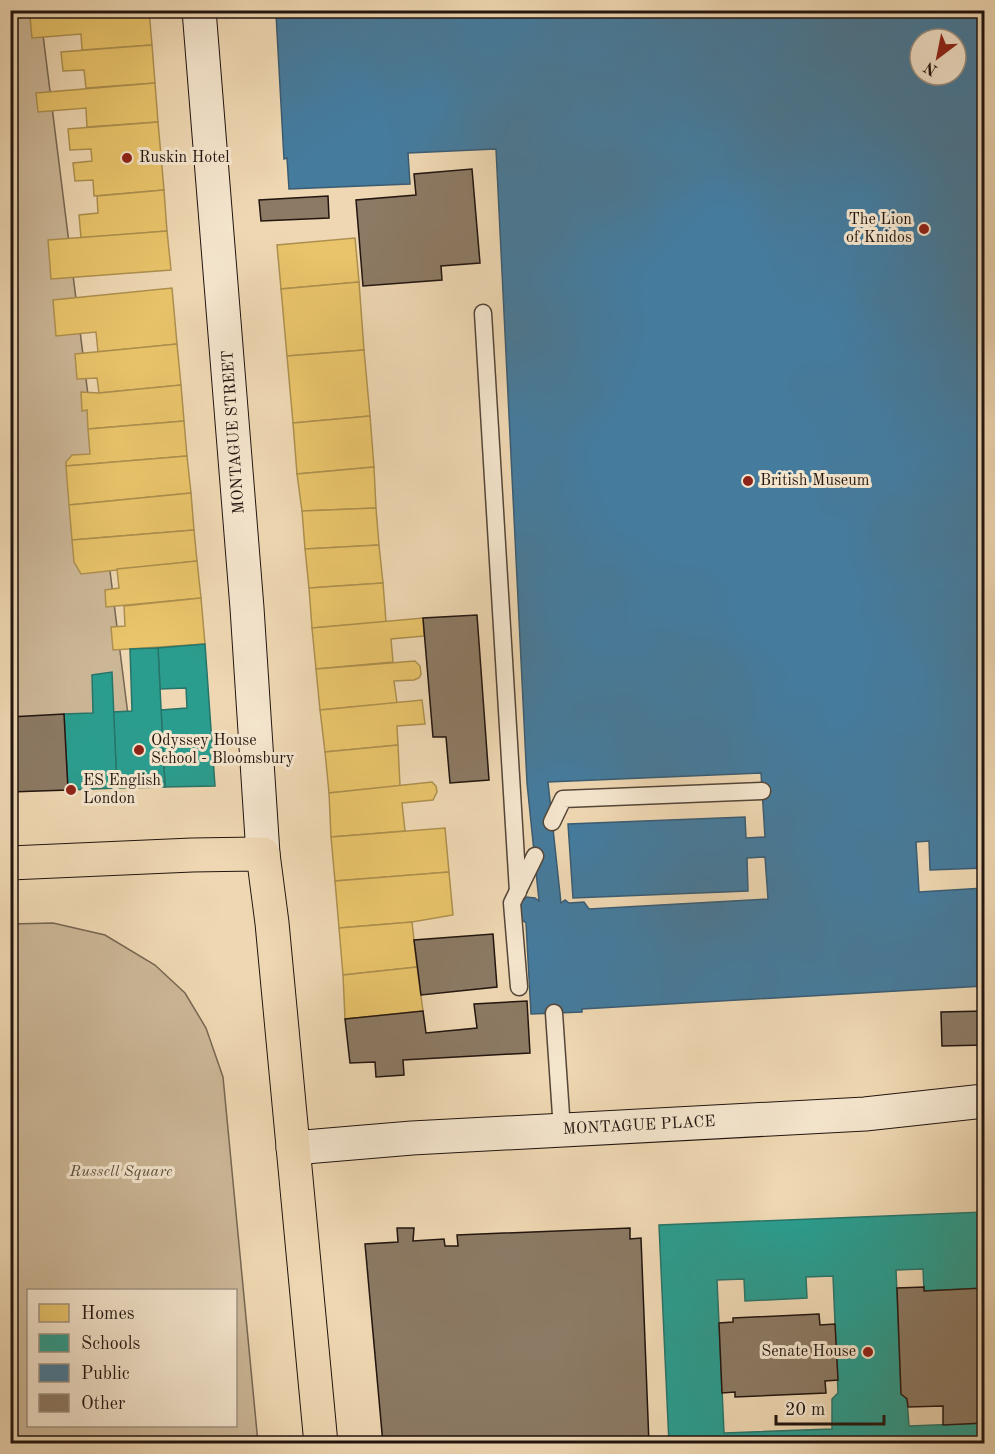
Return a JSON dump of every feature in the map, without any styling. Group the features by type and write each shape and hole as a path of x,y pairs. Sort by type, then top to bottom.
{"main road":[{"path":"10,863 263,854 272,923 321,1443"}],"street":[{"name":"MONTAGUE STREET","path":"199,10 247,608 263,854"},
{"name":"MONTAGUE PLACE","path":"293,1148 412,1138 865,1114 984,1101"}],"lane":[{"path":"483,313 518,892"},
{"path":"552,822 563,799 762,791"},
{"path":"519,987 512,903 535,856"},
{"path":"554,1013 562,1130"}],"green space":[{"path":"10,11 40,11 131,739 11,744"},
{"name":"Russell Square","path":"53,923 105,935 155,965 185,993 206,1028 223,1077 258,1443 11,1443 11,924"}],"building: Homes":[{"path":"73,10 113,10 73,14"},
{"path":"113,10 149,10 152,45 82,50 81,34 32,38 30,17"},
{"path":"152,45 155,83 86,88 84,70 63,71 61,52"},
{"path":"155,83 158,122 87,127 86,108 38,112 36,93"},
{"name":"Ruskin Hotel","path":"158,122 164,190 94,196 93,180 75,181 73,163 92,161 91,149 70,150 68,129"},
{"path":"164,190 167,231 81,238 79,215 98,213 97,196"},
{"path":"167,231 171,270 51,279 48,240"},
{"path":"355,238 359,282 281,289 277,245"},
{"path":"359,282 364,350 287,356 281,289"},
{"path":"172,288 177,344 98,352 96,332 56,336 53,300"},
{"path":"177,344 181,385 99,393 97,378 77,379 75,354"},
{"path":"364,350 370,416 293,423 287,356"},
{"path":"181,385 184,421 88,429 87,410 82,411 81,392 99,393"},
{"path":"370,416 374,467 297,474 293,423"},
{"path":"184,421 187,456 66,466 66,462 72,455 90,454 88,429"},
{"path":"187,456 191,493 69,505 66,466"},
{"path":"374,467 376,508 302,511 297,474"},
{"path":"191,493 194,530 72,540 69,505"},
{"path":"376,508 379,545 305,549 302,511"},
{"path":"194,530 197,561 81,574 74,562 72,540"},
{"path":"379,545 383,583 309,588 305,549"},
{"path":"197,561 201,598 106,607 105,590 119,588 117,569"},
{"path":"383,583 386,622 312,628 309,588"},
{"path":"201,598 205,644 113,650 111,627 125,626 124,606"},
{"path":"423,618 424,636 391,639 393,662 316,669 312,628"},
{"path":"415,661 420,666 419,678 394,681 397,703 320,710 316,669"},
{"path":"422,700 425,724 397,726 398,745 325,752 320,710"},
{"path":"398,745 400,786 329,793 325,752"},
{"path":"432,782 437,792 433,800 402,803 405,831 331,837 329,793"},
{"path":"445,828 449,872 335,881 331,837"},
{"path":"449,872 453,915 412,922 339,928 335,881"},
{"path":"412,922 417,967 343,975 339,928"},
{"path":"417,967 423,1011 345,1019 343,975"}],"building: Schools":[{"path":"205,644 215,786 165,787 161,710 187,708 186,688 160,689 158,648"},
{"name":"Odyssey House School - Bloomsbury","path":"158,648 165,787 117,788 113,712 132,711 130,649"},
{"path":"112,672 117,788 68,790 64,714 93,713 92,675"},
{"name":"Senate House","path":"984,1212 984,1288 924,1291 923,1269 896,1270 901,1394 907,1399 909,1426 984,1423 984,1444 669,1444 659,1225","holes":["833,1276 838,1393 832,1399 832,1429 724,1433 717,1280 744,1279 745,1301 807,1298 806,1277"]}],"building: Public":[{"name":"British Museum","path":"280,10 984,10 984,868 930,870 929,841 916,842 919,892 984,888 984,986 582,1009 582,1012 531,1014 526,923 520,918 518,905 526,897 539,901 527,783 496,149 408,153 410,184 289,189 287,158 284,159 276,14 280,15","holes":["761,773 765,837 746,838 745,817 568,824 573,898 748,891 747,858 765,857 768,899 589,909 584,902 569,903 565,900 561,903 548,782"]}],"building: Other":[{"path":"472,169 480,263 441,266 442,280 363,286 356,200 416,195 414,174"},
{"path":"328,196 329,218 261,221 259,200"},
{"path":"477,615 489,780 450,783 446,737 433,737 423,618"},
{"path":"64,714 68,790 10,792 10,717"},
{"path":"493,934 497,987 421,995 414,940"},
{"path":"527,1001 530,1053 403,1060 404,1075 376,1077 375,1062 350,1063 345,1019 423,1011 426,1033 477,1028 474,1004"},
{"path":"984,1011 984,1045 942,1046 941,1012"},
{"path":"397,1228 414,1228 413,1241 444,1239 445,1246 458,1246 457,1235 630,1228 630,1239 641,1238 649,1444 383,1444 365,1244 398,1242"},
{"path":"924,1287 924,1291 984,1288 984,1423 943,1425 943,1406 908,1407 907,1399 901,1394 897,1288"},
{"path":"819,1314 820,1325 835,1324 838,1380 825,1381 826,1393 735,1397 735,1392 722,1393 719,1323 733,1322 733,1318"}],"place":[{"name":"Ruskin Hotel","path":"127,158"},
{"name":"The Lion of Knidos","path":"924,229"},
{"name":"British Museum","path":"748,481"},
{"name":"Odyssey House School - Bloomsbury","path":"139,750"},
{"name":"ES English London","path":"71,790"},
{"name":"Senate House","path":"868,1352"}]}
